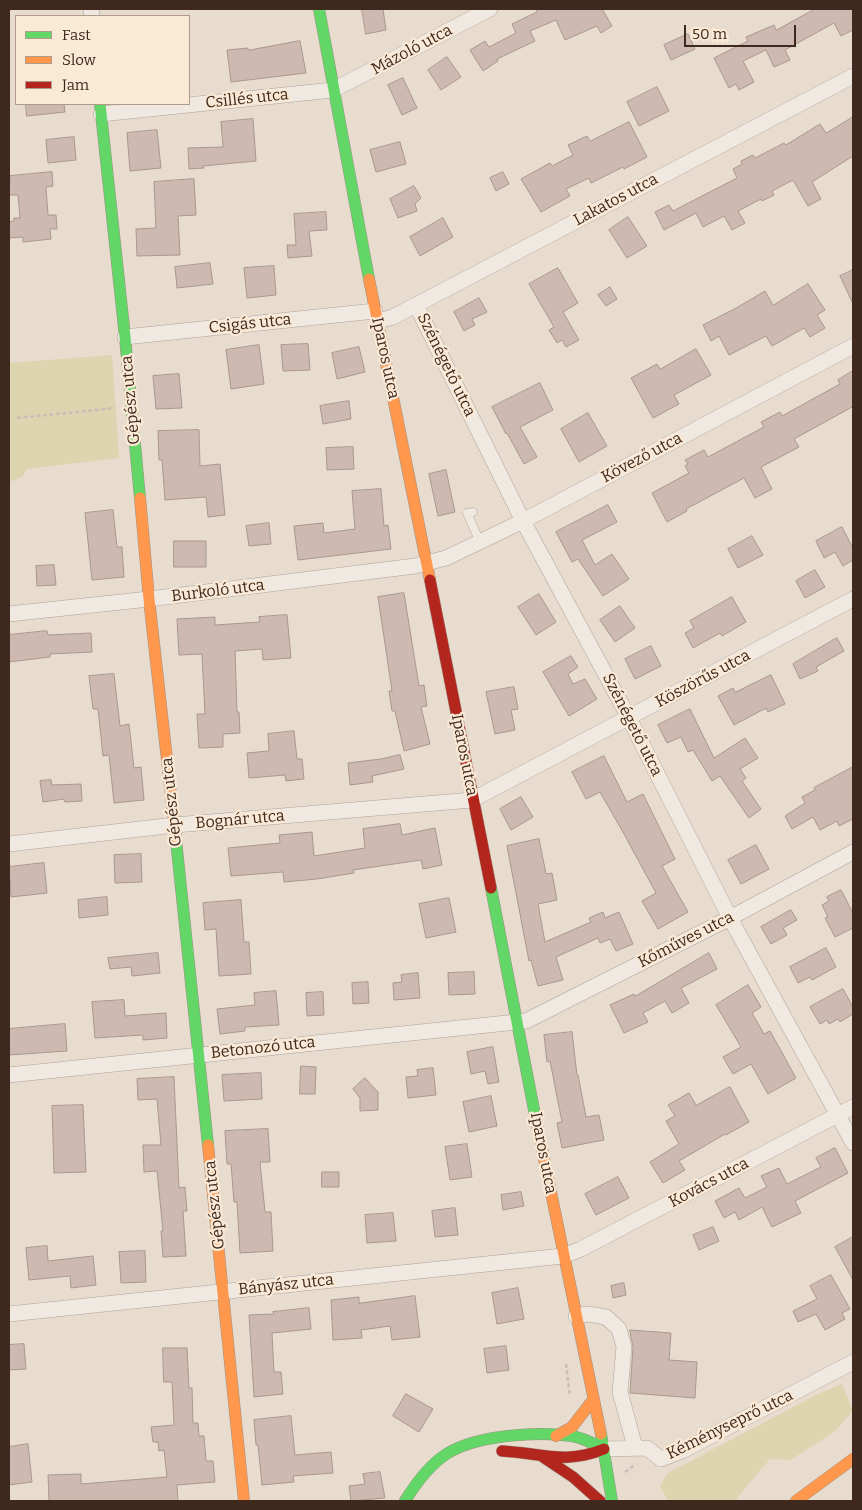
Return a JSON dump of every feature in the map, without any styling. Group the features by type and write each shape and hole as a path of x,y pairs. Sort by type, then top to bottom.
{"main road":[{"name":"Iparos utca","path":"319,9 333,90 472,800 563,1256 604,1449 612,1501"},
{"name":"Gépész utca","path":"101,109 132,407 149,599 200,1055 244,1501"},
{"path":"556,1436 572,1427 593,1400"},
{"path":"405,1501 428,1470 448,1453 461,1446 484,1440 538,1435 580,1438 604,1449"},
{"path":"486,1453 511,1451 572,1458 604,1449"},
{"path":"540,1455 573,1477 600,1501"},
{"path":"796,1501 853,1459"},
{"path":"418,1501 428,1488"}],"street":[{"name":"Mázoló utca","path":"333,90 490,9"},
{"name":"Lakatos utca","path":"377,316 393,317 853,76"},
{"name":"Csillés utca","path":"190,102 333,90"},
{"name":"Csillés utca","path":"101,109 150,105"},
{"name":"Szénégető utca","path":"416,305 523,521 629,718 730,918 853,1143"},
{"name":"Csigás utca","path":"125,337 377,316"},
{"name":"Kövező utca","path":"427,563 446,558 523,521 853,346"},
{"name":"Burkoló utca","path":"9,614 149,599 427,563"},
{"name":"Köszörűs utca","path":"472,800 853,598"},
{"name":"Bognár utca","path":"9,844 175,825 472,800"},
{"name":"Kőműves utca","path":"517,1022 533,1018 730,918 853,852"},
{"name":"Betonozó utca","path":"9,1075 517,1022"},
{"name":"Kovács utca","path":"563,1256 581,1249 853,1106"},
{"name":"Bányász utca","path":"9,1314 563,1256"},
{"path":"576,1316 588,1314 606,1317 619,1329 624,1347 620,1392 635,1447"},
{"name":"Kéményseprő utca","path":"604,1449 647,1448 661,1459 684,1450 853,1362"}],"lane":[{"path":"473,512 467,513 480,542"}],"path":[{"path":"17,418 132,407"}],"shaded area":[{"path":"112,355 119,458 27,469 22,477 9,482 9,363"},
{"path":"842,1384 853,1411 833,1433 790,1460 770,1459 735,1501 668,1501 660,1486 668,1473 816,1395"}],"building":[{"path":"362,9 383,9 386,30 366,34"},
{"path":"536,9 602,9 612,26 601,33 597,26 565,40 556,20 530,31 535,41 497,59 498,61 483,71 470,50 485,41 489,47 516,33 512,24 537,12"},
{"path":"815,9 853,9 853,30 841,36 834,23 785,50 790,60 774,67 766,50 743,61 754,82 739,90 736,84 729,88 714,58 748,41 746,37 774,25 776,30"},
{"path":"688,34 695,49 671,60 664,45"},
{"path":"300,41 306,73 231,82 227,50 248,48 248,50"},
{"path":"447,57 461,77 441,90 428,70"},
{"path":"403,78 417,108 402,115 388,85"},
{"path":"657,87 669,111 639,126 627,102"},
{"path":"26,105 64,105 65,112 27,116"},
{"path":"853,117 853,156 812,182 821,199 808,206 793,180 772,191 774,195 762,201 761,199 738,211 745,223 732,230 724,216 703,227 696,213 664,230 655,212 669,205 673,211 737,178 733,169 742,164 741,161 753,155 755,158 784,143 786,145 820,124 826,133"},
{"path":"253,119 256,161 189,169 188,148 223,147 221,122"},
{"path":"629,122 647,157 591,183 589,178 566,189 570,196 541,212 521,179 550,163 552,166 573,155 568,145 587,136 590,141"},
{"path":"157,130 161,168 130,171 127,133"},
{"path":"74,137 76,160 48,163 46,140"},
{"path":"400,142 406,164 376,172 370,150"},
{"path":"52,172 53,186 46,187 48,215 56,215 57,229 50,229 51,239 23,242 23,237 9,238 9,222 14,221 14,218 20,218 18,195 9,195 10,176"},
{"path":"503,172 509,184 496,191 490,178"},
{"path":"194,179 196,215 178,216 180,255 137,256 136,229 156,228 154,182"},
{"path":"414,186 421,198 415,204 417,211 398,218 390,199"},
{"path":"326,212 327,230 309,231 312,256 288,258 287,245 296,245 294,214"},
{"path":"628,217 647,246 627,258 609,230"},
{"path":"443,218 453,237 420,256 410,237"},
{"path":"210,263 213,284 177,288 175,267"},
{"path":"274,266 276,295 247,298 244,268"},
{"path":"558,268 578,303 563,312 579,340 566,347 562,340 557,343 549,330 554,327 529,284"},
{"path":"853,270 853,304 840,276"},
{"path":"808,284 825,310 817,315 825,328 810,337 804,328 772,346 766,336 729,355 719,336 711,341 703,325 765,291 773,305"},
{"path":"610,287 617,299 606,306 598,295"},
{"path":"479,298 487,312 472,319 475,325 464,331 454,312"},
{"path":"308,344 310,370 283,371 281,345"},
{"path":"259,345 264,384 231,389 226,350"},
{"path":"359,347 365,372 337,379 332,353"},
{"path":"696,349 711,375 674,395 679,404 653,418 631,378 657,364 660,369"},
{"path":"853,371 853,408 794,439 799,447 761,467 772,489 755,498 744,478 686,509 687,511 667,522 652,493 689,473 685,466 688,464 685,460 704,450 708,457 764,427 761,422 780,412 782,416 840,384 838,380"},
{"path":"179,374 182,408 156,409 153,376"},
{"path":"540,383 553,410 520,427 537,457 524,464 492,407"},
{"path":"349,401 351,419 323,424 320,406"},
{"path":"588,413 607,446 579,462 561,429"},
{"path":"199,430 200,466 220,464 225,515 208,517 206,497 165,500 162,460 159,460 158,431"},
{"path":"353,447 354,469 327,470 326,448"},
{"path":"446,470 455,512 438,516 429,474"},
{"path":"381,489 384,526 388,525 391,549 298,560 294,526 323,523 324,533 355,529 352,491"},
{"path":"608,505 617,522 582,540 595,565 612,554 629,579 603,596 578,559 572,562 556,532"},
{"path":"113,510 117,547 122,547 124,577 92,580 85,513"},
{"path":"269,523 271,544 249,546 246,526"},
{"path":"842,527 853,548 853,560 843,566 835,552 824,558 816,541"},
{"path":"752,536 763,555 738,568 728,549"},
{"path":"174,541 206,541 206,567 174,567"},
{"path":"54,565 56,585 37,586 36,566"},
{"path":"815,570 825,587 805,598 796,581"},
{"path":"404,593 419,686 424,685 427,706 421,707 430,744 404,751 395,711 392,711 389,691 392,691 378,597"},
{"path":"539,594 556,622 536,635 518,607"},
{"path":"732,597 746,622 722,636 720,633 693,648 685,633 694,628 690,621"},
{"path":"620,606 635,628 615,642 600,620"},
{"path":"287,615 291,658 263,660 262,649 235,651 237,712 239,712 240,733 223,734 223,747 199,748 197,714 205,714 202,654 179,655 177,619 215,617 215,625 260,622 259,617"},
{"path":"47,631 48,635 91,633 92,652 50,654 50,657 9,662 9,635"},
{"path":"837,638 844,651 816,667 818,671 800,679 793,664"},
{"path":"651,646 661,666 635,679 625,659"},
{"path":"571,656 578,667 568,674 573,684 585,679 597,699 569,716 543,672"},
{"path":"114,674 120,726 129,724 134,768 141,767 144,800 114,803 109,755 103,756 98,709 93,709 89,676"},
{"path":"771,675 785,704 768,712 766,708 734,725 718,696 733,688 735,692"},
{"path":"514,687 518,709 511,710 515,730 495,734 486,692"},
{"path":"690,709 714,758 745,738 758,758 740,769 746,778 742,781 761,809 749,818 720,776 712,781 693,750 688,752 681,737 667,743 658,725"},
{"path":"294,731 297,759 302,759 304,779 286,781 285,775 249,778 247,753 269,751 268,734"},
{"path":"400,755 404,769 372,776 373,782 350,785 348,763"},
{"path":"604,756 627,802 643,794 675,859 662,866 688,912 658,929 642,901 656,893 624,834 600,792 586,799 572,772"},
{"path":"853,767 853,819 839,826 837,821 820,830 813,817 792,829 785,816 805,803 802,797 815,790 814,788"},
{"path":"51,780 52,785 81,784 82,801 65,802 64,799 43,802 40,781"},
{"path":"521,797 533,817 511,830 500,809"},
{"path":"400,824 402,835 435,828 442,865 423,869 421,860 353,870 354,873 317,879 284,882 283,872 231,876 228,848 280,843 279,835 312,832 314,856 365,848 363,829"},
{"path":"539,839 546,874 552,873 557,900 538,904 545,942 591,922 589,918 603,912 605,918 619,912 633,944 616,951 610,939 600,943 598,938 556,957 563,980 538,986 531,960 529,961 507,846"},
{"path":"756,845 769,869 741,884 728,860"},
{"path":"141,854 142,882 115,883 114,855"},
{"path":"44,863 47,893 11,897 9,867"},
{"path":"841,890 853,913 853,928 835,937 825,918 828,917 822,905 829,901 827,897"},
{"path":"107,897 108,915 79,918 78,900"},
{"path":"449,898 456,932 426,938 419,904"},
{"path":"241,900 244,942 249,942 251,974 219,976 216,929 205,930 203,903"},
{"path":"791,910 797,920 783,928 787,935 771,944 761,927"},
{"path":"826,948 836,967 812,980 810,977 798,983 790,967"},
{"path":"158,953 160,973 132,976 131,967 110,969 108,958"},
{"path":"709,953 717,969 681,988 689,1003 672,1013 665,1001 643,1013 648,1022 624,1033 610,1005 634,994 635,996"},
{"path":"474,972 475,994 449,995 448,973"},
{"path":"418,973 420,998 394,1000 393,983 402,982 401,975"},
{"path":"368,982 369,1003 353,1004 352,983"},
{"path":"748,985 761,1007 752,1013 764,1034 770,1031 796,1078 768,1094 751,1064 733,1074 723,1057 741,1047 716,1005"},
{"path":"843,989 853,1007 853,1014 840,1022 838,1019 829,1024 827,1020 820,1024 810,1007"},
{"path":"276,991 279,1025 245,1027 245,1031 220,1034 217,1009 255,1005 254,993"},
{"path":"323,992 324,1015 307,1016 306,993"},
{"path":"124,1000 125,1016 166,1013 167,1038 143,1040 143,1035 95,1038 92,1002"},
{"path":"65,1024 67,1051 9,1055 9,1029"},
{"path":"572,1032 577,1075 586,1117 599,1115 604,1140 562,1148 557,1123 562,1122 550,1061 547,1062 544,1035"},
{"path":"493,1047 499,1082 488,1084 485,1071 471,1074 467,1052"},
{"path":"301,1066 316,1067 315,1094 300,1094"},
{"path":"433,1068 436,1095 408,1098 406,1077 418,1076 417,1070"},
{"path":"261,1073 262,1099 224,1101 222,1075"},
{"path":"174,1077 179,1188 185,1187 187,1211 183,1211 186,1256 163,1257 161,1231 163,1231 157,1171 144,1172 143,1145 161,1145 157,1099 138,1100 137,1079"},
{"path":"365,1078 378,1092 378,1110 360,1111 360,1098 353,1089"},
{"path":"730,1087 749,1122 679,1161 685,1170 663,1183 650,1162 679,1144 666,1121 675,1116 668,1105 689,1093 696,1105"},
{"path":"491,1096 497,1126 469,1132 463,1102"},
{"path":"83,1105 86,1172 54,1173 52,1106"},
{"path":"268,1129 270,1162 260,1162 265,1212 271,1212 273,1251 240,1253 237,1202 234,1202 231,1164 227,1164 225,1131"},
{"path":"467,1144 472,1177 450,1180 445,1147"},
{"path":"835,1148 848,1173 795,1201 801,1213 772,1227 762,1207 739,1220 735,1212 724,1218 715,1201 739,1188 745,1198 767,1187 761,1176 779,1168 787,1184 821,1167 816,1158"},
{"path":"322,1172 339,1172 339,1187 322,1187"},
{"path":"618,1177 629,1198 596,1215 585,1194"},
{"path":"521,1192 524,1206 503,1210 501,1195"},
{"path":"455,1208 458,1235 435,1237 432,1211"},
{"path":"393,1213 396,1241 367,1243 365,1215"},
{"path":"713,1227 719,1241 699,1250 693,1235"},
{"path":"853,1237 853,1280 835,1247"},
{"path":"47,1246 48,1261 93,1256 96,1285 71,1288 70,1276 29,1280 26,1248"},
{"path":"145,1251 146,1282 121,1283 119,1252"},
{"path":"831,1275 850,1309 842,1313 845,1319 825,1330 816,1314 798,1322 793,1311 817,1299 810,1286"},
{"path":"624,1283 626,1295 613,1298 611,1286"},
{"path":"518,1288 524,1319 497,1324 492,1293"},
{"path":"415,1296 420,1337 392,1340 390,1326 361,1330 362,1338 333,1340 331,1300 359,1297 359,1303"},
{"path":"309,1308 311,1329 272,1333 274,1372 281,1372 283,1394 254,1397 249,1315 274,1314 273,1312"},
{"path":"630,1330 671,1333 669,1360 697,1362 695,1398 630,1393 633,1347"},
{"path":"24,1344 26,1369 9,1370 9,1345"},
{"path":"506,1346 509,1370 487,1373 484,1349"},
{"path":"163,1348 187,1348 189,1388 192,1388 193,1423 198,1423 199,1436 204,1436 206,1461 213,1461 215,1482 177,1485 178,1501 49,1501 48,1475 81,1474 81,1484 167,1477 164,1450 159,1451 158,1442 153,1442 151,1427 174,1425 172,1382 164,1382"},
{"path":"406,1394 433,1409 419,1432 393,1416"},
{"path":"291,1416 295,1455 331,1452 333,1473 293,1476 294,1482 262,1485 254,1420"},
{"path":"28,1444 32,1482 9,1485 9,1447"},
{"path":"380,1472 385,1498 351,1501 349,1486 365,1484 363,1474"}],"traffic: fast":[{"path":"319,9 369,279"},
{"path":"100,105 140,498"},
{"path":"176,840 208,1145"},
{"path":"491,888 536,1120"},
{"path":"405,1501 429,1468 448,1453 475,1442 491,1438 542,1434 581,1438 604,1449"},
{"path":"601,1434 612,1501"}],"traffic: slow":[{"path":"369,279 430,580"},
{"path":"140,498 149,599 176,840"},
{"path":"536,1120 601,1434"},
{"path":"208,1145 244,1501"},
{"path":"556,1436 572,1427 593,1400"},
{"path":"796,1501 853,1459"}],"traffic: jam":[{"path":"430,580 491,888"},
{"path":"502,1451 565,1457 590,1454 604,1449"},
{"path":"543,1457 573,1477 600,1501"}]}
